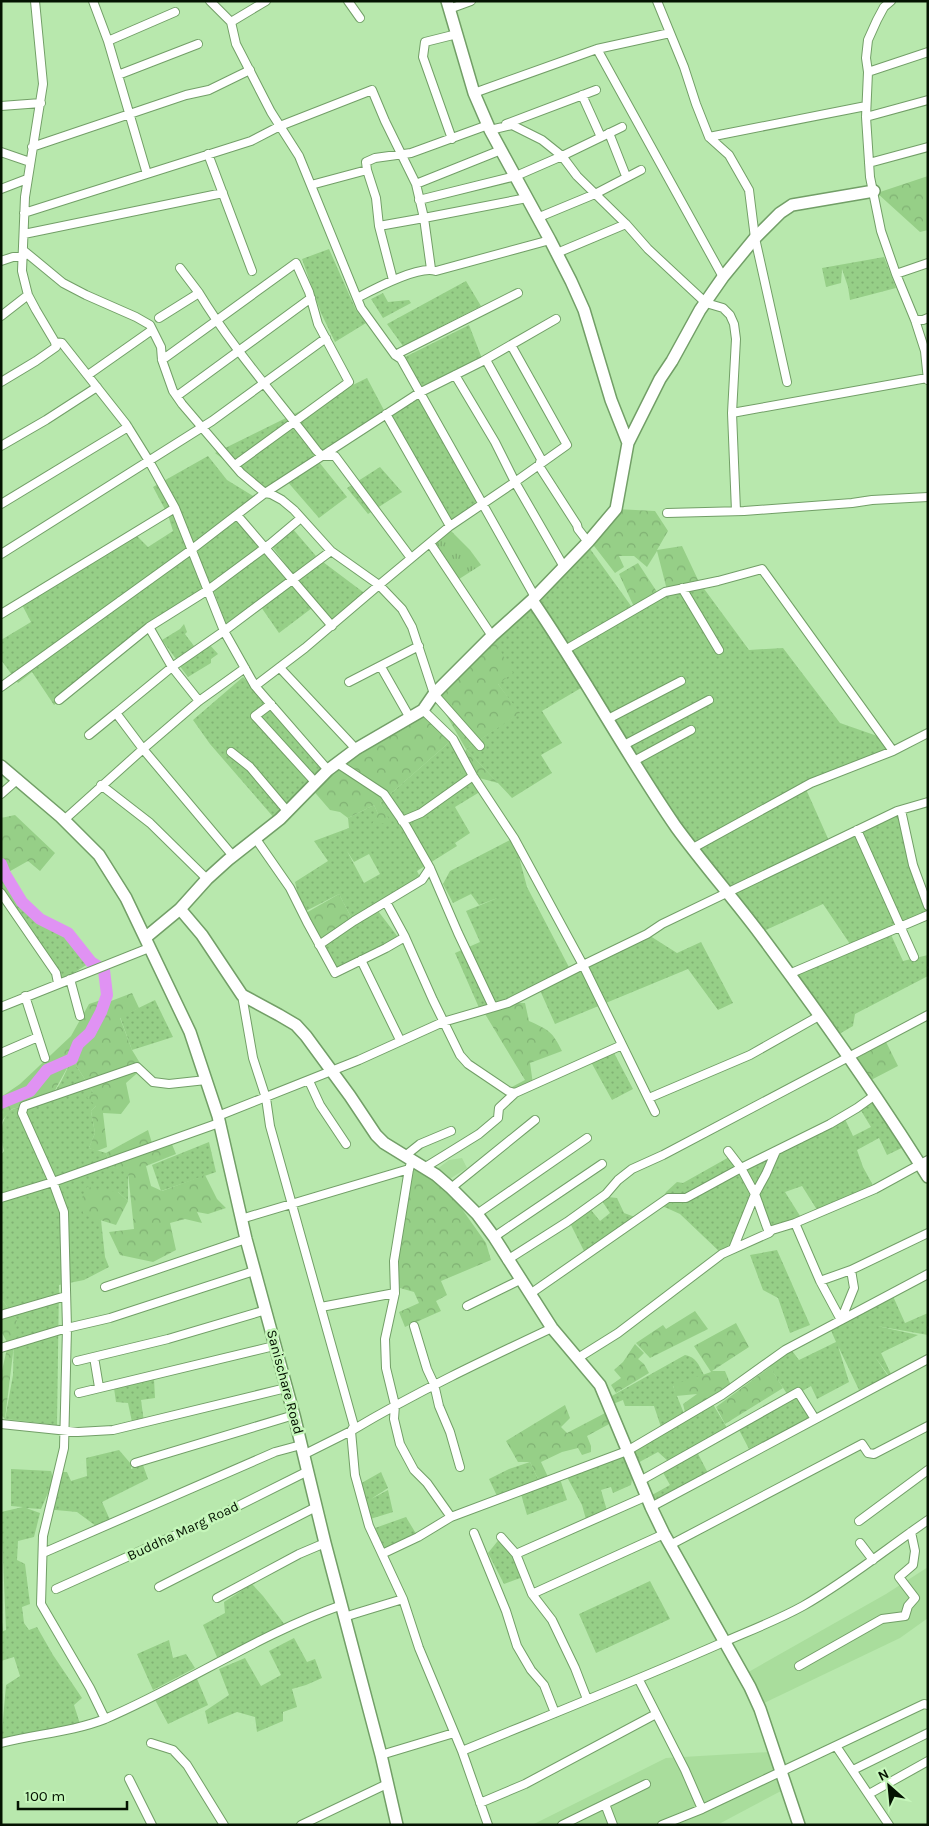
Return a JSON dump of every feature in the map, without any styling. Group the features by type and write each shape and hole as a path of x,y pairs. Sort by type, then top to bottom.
{"street":[{"path":"1,382 56,347 28,295 22,271 27,179 43,84 35,1"},
{"path":"210,1 231,22 236,44 280,126 299,156 361,308 395,355 401,359 533,598 624,746 677,827 726,893 759,932 924,1162 928,1177"},
{"path":"231,22 266,1"},
{"path":"348,1 360,18"},
{"path":"471,1 448,5 474,93 489,127 557,253 584,310 611,400 628,443"},
{"path":"657,1 709,137 729,155 749,190 755,238 788,382"},
{"path":"732,413 928,379 924,351 915,320 881,231 870,177 866,117 868,72 866,58 868,40 884,7 892,1"},
{"path":"95,2 147,174"},
{"path":"108,41 175,12"},
{"path":"474,93 597,49 670,33"},
{"path":"452,139 423,57 425,42 457,34"},
{"path":"118,75 198,44"},
{"path":"597,49 723,277"},
{"path":"868,72 928,52"},
{"path":"32,147 186,95 209,90 250,70"},
{"path":"24,213 251,141 280,126 372,90 416,184 424,218 431,269"},
{"path":"393,280 379,226 376,198 366,162 375,158 412,153 596,90"},
{"path":"582,95 600,137"},
{"path":"866,117 928,100"},
{"path":"1,106 41,103"},
{"path":"709,137 866,106"},
{"path":"489,127 512,125 542,140 562,156 594,194 626,224 648,250 706,303 723,308 730,315 734,324 736,339 732,413 736,512"},
{"path":"419,200 516,176 622,127"},
{"path":"609,133 626,176"},
{"path":"869,163 928,147"},
{"path":"416,184 501,150"},
{"path":"1,152 30,162"},
{"path":"208,154 252,271"},
{"path":"311,185 367,170"},
{"path":"538,218 594,194 641,170"},
{"path":"1,188 27,179"},
{"path":"1,1007 58,983 108,965 147,943 207,879 232,856 288,812 333,767 356,749 423,710 434,694 564,567 616,509 628,443 660,379 692,323 723,277 755,238 792,205 874,191"},
{"path":"24,234 223,194"},
{"path":"379,226 527,198"},
{"path":"557,253 626,224"},
{"path":"357,298 393,280 431,269 436,271 550,240"},
{"path":"1,261 23,253"},
{"path":"23,253 63,283 136,316 150,325 161,347 162,360 173,391 235,465 264,493 271,494 282,500 331,551 379,585 402,609 412,627 434,694 480,746"},
{"path":"162,360 296,263 311,298 318,324 349,382 235,465"},
{"path":"896,274 928,263"},
{"path":"180,268 238,351 322,456"},
{"path":"159,318 199,293"},
{"path":"395,355 518,293"},
{"path":"1,316 28,295"},
{"path":"177,396 311,298"},
{"path":"915,320 928,318"},
{"path":"1,687 191,550 264,493 357,435 419,393 486,360 556,319"},
{"path":"88,376 152,330"},
{"path":"1,554 202,427 326,338"},
{"path":"55,342 62,343 97,387 128,427 149,461 175,508 224,631 255,686 333,767 384,794 402,821 430,868 493,1007"},
{"path":"255,686 332,626 450,526 567,445 511,345"},
{"path":"486,360 541,459 538,466"},
{"path":"455,375 495,442 515,482 564,567"},
{"path":"1,446 97,387"},
{"path":"386,414 450,526"},
{"path":"1,504 128,427"},
{"path":"322,456 335,456 411,558"},
{"path":"538,466 588,542"},
{"path":"667,513 736,512 928,497"},
{"path":"1,614 175,508"},
{"path":"237,515 332,626"},
{"path":"59,700 149,628 208,590 301,518"},
{"path":"430,543 492,636"},
{"path":"89,735 172,667 224,631 331,551"},
{"path":"565,650 665,592 718,581 762,569 893,752"},
{"path":"682,588 719,650"},
{"path":"149,628 172,667 199,701"},
{"path":"349,682 419,646"},
{"path":"381,667 410,718"},
{"path":"64,820 101,785 199,701 245,668"},
{"path":"280,668 356,749"},
{"path":"608,719 681,681"},
{"path":"624,746 709,700"},
{"path":"271,704 255,716 316,783"},
{"path":"423,710 453,739 473,776 514,838 583,964 649,1098 654,1112"},
{"path":"116,713 143,749 232,856"},
{"path":"634,761 692,730"},
{"path":"693,848 811,783 893,752 928,733"},
{"path":"231,752 250,767 288,812"},
{"name":"Sanischare Road","path":"1,766 64,820 99,855 126,898 190,1032 218,1119 254,1271 294,1415 325,1543 381,1755 397,1825"},
{"path":"402,821 421,813 473,776"},
{"path":"1,794 18,779"},
{"path":"101,785 150,823 207,879"},
{"path":"1,1198 54,1182 218,1119 332,1072 443,1022 516,1000 583,964 647,934 662,924 857,830 901,810 928,802"},
{"path":"901,810 913,865 928,906"},
{"path":"857,830 914,957"},
{"path":"256,839 290,888 335,973 405,937"},
{"path":"319,945 422,880 430,868"},
{"path":"1,892 56,973 58,983"},
{"path":"386,902 405,937 460,1055 468,1064 508,1090 515,1092"},
{"path":"180,909 202,935 242,995 296,1025 306,1036 376,1135 409,1162 424,1168 451,1188 477,1214 494,1237 552,1328 600,1385 664,1534 750,1687 760,1709 795,1823"},
{"path":"789,974 928,915"},
{"path":"361,960 400,1040"},
{"path":"70,979 80,1016"},
{"path":"242,995 253,1058 266,1098 270,1126 354,1426 351,1431 355,1475 369,1526 403,1599 419,1648 462,1751 488,1825"},
{"path":"25,996 44,1058"},
{"path":"507,1260 567,1222 599,1198 632,1169 663,1155 928,1015"},
{"path":"649,1098 750,1055 819,1016"},
{"path":"1,1053 38,1037"},
{"path":"424,1168 479,1134 498,1118 499,1108 515,1092 622,1045"},
{"path":"105,1719 90,1688 40,1604 43,1536 64,1448 67,1328 64,1212 54,1182 22,1113 24,1106 137,1067 153,1082 168,1084 206,1080"},
{"path":"309,1081 320,1105 346,1144"},
{"path":"530,1294 668,1198 686,1198 844,1116 875,1095"},
{"path":"451,1188 535,1120"},
{"path":"450,1131 420,1144 409,1162 394,1261 395,1293 385,1339 386,1368 395,1405 394,1419 400,1444 414,1470 427,1483 451,1517"},
{"path":"477,1214 587,1138"},
{"path":"728,1151 741,1168 755,1194 769,1233"},
{"path":"733,1249 755,1194 776,1151"},
{"path":"241,1219 409,1162"},
{"path":"578,1358 618,1334 722,1254 772,1230 875,1189 924,1162"},
{"path":"494,1237 602,1164"},
{"path":"795,1222 820,1280 841,1320"},
{"path":"820,1280 851,1270 928,1233"},
{"path":"104,1286 246,1239"},
{"path":"841,1320 854,1288 851,1270"},
{"path":"1,1348 67,1328 110,1318 254,1271"},
{"path":"382,1554 418,1537 451,1517 627,1451 722,1395 785,1350 928,1274"},
{"path":"467,1306 520,1280"},
{"path":"321,1307 395,1293"},
{"path":"1,1315 66,1296"},
{"path":"78,1361 168,1340 266,1310"},
{"path":"414,1326 460,1467"},
{"path":"43,1553 275,1452 302,1450 351,1431 434,1384 552,1328"},
{"path":"79,1393 274,1346"},
{"path":"94,1357 99,1387"},
{"path":"516,1554 649,1502 815,1420 928,1360"},
{"path":"1,1424 78,1432 113,1430 286,1388"},
{"path":"640,1481 798,1392 815,1420"},
{"path":"135,1463 294,1415"},
{"path":"670,1545 862,1444 868,1453 874,1454 928,1426"},
{"path":"859,1521 928,1470"},
{"name":"Buddha Marg Road","path":"56,1589 218,1516 308,1471"},
{"path":"159,1587 316,1507"},
{"path":"462,1751 587,1699 639,1680 801,1608 835,1588 928,1520"},
{"path":"799,1666 882,1619 905,1616 908,1606 915,1598 899,1577 914,1565 915,1551 910,1532"},
{"path":"474,1533 506,1611 517,1646 531,1670 544,1685 555,1713"},
{"path":"532,1594 664,1534"},
{"path":"501,1537 516,1554 532,1594 552,1620 575,1668 587,1699"},
{"path":"217,1598 299,1554 325,1543"},
{"path":"860,1543 873,1560"},
{"path":"1,1743 81,1727 105,1719 290,1626 343,1611 403,1599"},
{"path":"639,1680 685,1770 702,1809"},
{"path":"662,1825 702,1809 924,1704 928,1705"},
{"path":"480,1803 525,1784 656,1714"},
{"path":"381,1755 454,1733"},
{"path":"853,1770 928,1733"},
{"path":"151,1743 173,1750 187,1765 224,1825"},
{"path":"836,1746 889,1825"},
{"path":"869,1794 928,1761"},
{"path":"130,1779 152,1825"},
{"path":"301,1825 387,1784"},
{"path":"562,1825 646,1784"},
{"path":"605,1804 613,1825"}],"shaded area":[{"path":"462,1158 467,1168 448,1180 436,1170 449,1160"},
{"path":"928,1567 928,1618 900,1638 762,1704 745,1674 886,1594"},
{"path":"770,1752 781,1791 717,1825 532,1825 666,1758"}],"green space":[{"path":"928,176 928,230 920,232 877,193"},
{"path":"329,249 356,310 366,323 335,342 321,313 302,259"},
{"path":"884,257 896,288 850,300 842,269 841,283 826,287 822,268"},
{"path":"466,281 481,306 403,346 387,324"},
{"path":"383,293 388,302 409,300 411,303 383,318 371,299"},
{"path":"469,325 483,361 419,393 401,359"},
{"path":"367,378 386,414 319,462 347,497 319,518 286,480 265,493 215,453"},
{"path":"419,393 483,503 448,528 386,414"},
{"path":"208,456 227,480 258,499 234,516 288,578 226,624 213,589 200,593 54,705 32,672 18,683 1,660 1,640 31,622 20,601 134,533 148,547 173,531 168,515 153,487"},
{"path":"380,467 402,492 368,514 347,488"},
{"path":"616,509 655,511 668,531 657,550 682,546 699,582 667,590 657,551 647,567 634,556 619,556 624,567 615,573 591,542"},
{"path":"292,528 316,556 293,574 270,544"},
{"path":"448,528 470,550 481,565 456,581 430,543"},
{"path":"588,546 634,610 659,597 702,586 749,650 783,648 840,723 883,738 893,751 805,787 830,843 897,811 927,911 888,928 903,961 928,955 928,976 855,1014 853,1026 834,1037 793,977 849,950 850,944 823,904 759,933 635,761 556,637 581,688 542,711 562,743 541,755 552,773 512,798 466,749 519,713 498,684 492,636"},
{"path":"323,562 367,595 332,626 298,579"},
{"path":"638,563 659,595 635,609 619,574"},
{"path":"291,583 312,608 279,633 261,607"},
{"path":"184,624 187,632 185,634 194,646 176,659 162,640 180,629"},
{"path":"492,636 513,673 498,684 520,713 466,749 434,694"},
{"path":"209,644 218,654 211,659 211,663 188,677 179,665"},
{"path":"243,677 328,770 275,819 210,744 193,720"},
{"path":"423,710 453,739 380,803 391,823 372,824 378,814 374,805 348,818 340,812 330,810 311,788 324,775"},
{"path":"453,739 483,790 455,807 470,833 455,843 457,846 417,871 421,879 352,919 339,894 304,912 295,882 328,861 314,841 349,828 348,818 374,805 378,814 390,823 380,803","holes":["347,851 354,862 369,854 380,874 364,883"]},
{"path":"466,749 498,783 460,773"},
{"path":"15,815 55,853 40,871 28,861 5,874 1,864 1,818"},
{"path":"514,838 527,887 571,971 647,934 677,953 701,942 733,1003 718,1010 688,969 555,1024 539,988 563,974 480,1010 455,953 480,942 466,911 500,897 479,905 471,894 453,903 443,884 450,871"},
{"path":"1,864 22,902 78,945 91,962 58,983 1,893"},
{"path":"339,894 352,919 320,942 306,913"},
{"path":"378,911 398,937 385,947 334,970 320,945"},
{"path":"132,993 139,1008 120,1018 132,1050 143,1068 126,1083 130,1102 121,1114 103,1113 107,1147 97,1151 89,1148 95,1133 91,1111 96,1106 87,1097 93,1092 72,1059 54,1092 44,1101 12,1109 1,1122 1,1097 20,1084 71,1036 89,1004 110,997 111,1001"},
{"path":"155,1000 173,1037 132,1050 120,1017"},
{"path":"508,1003 525,1003 529,1021 549,1032 562,1051 530,1063 533,1084 515,1093 510,1088 525,1080 485,1014"},
{"path":"886,1042 898,1066 871,1080 855,1059"},
{"path":"613,1051 633,1089 612,1100 591,1062"},
{"path":"72,1059 93,1092 96,1106 91,1111 95,1133 89,1148 106,1153 110,1166 128,1172 128,1201 118,1192 83,1212 101,1220 105,1257 109,1267 84,1280 59,1285 57,1425 5,1419 13,1375 14,1333 17,1320 1,1298 1,1155 4,1151 2,1127 9,1112 13,1109 40,1103 49,1098 61,1082"},
{"path":"878,1100 908,1145 887,1155 879,1138 857,1150 863,1167 875,1189 819,1213 802,1186 785,1192 802,1219 769,1231 755,1197 732,1246 722,1254 680,1214 660,1205 666,1192 677,1182 683,1183 731,1156 740,1170 844,1117 853,1136 871,1127 860,1109"},
{"path":"148,1130 152,1143 171,1142 176,1154 146,1166 151,1186 162,1191 205,1175 217,1199 226,1208 208,1214 197,1212 202,1223 185,1219 170,1223 176,1250 153,1262 120,1255 109,1232 134,1229 128,1173 110,1166 106,1153"},
{"path":"209,1142 216,1172 161,1191 152,1165"},
{"path":"413,1166 419,1168 457,1202 486,1243 491,1260 441,1281 447,1295 436,1301 441,1311 405,1327 399,1312 419,1303 414,1292 400,1288 397,1270 410,1169"},
{"path":"87,1187 118,1192 128,1201 116,1225 84,1215 80,1202"},
{"path":"608,1197 617,1198 624,1213 635,1217 585,1253 570,1223 591,1210 600,1221 610,1213 602,1201"},
{"path":"777,1250 810,1325 790,1333 778,1298 763,1290 750,1255"},
{"path":"892,1294 905,1323 928,1313 928,1335 877,1326 918,1335 881,1353 891,1374 889,1376 875,1357 888,1376 859,1390 838,1346 849,1382 817,1399 811,1386 799,1393 812,1417 749,1449 737,1426 789,1397 767,1363 790,1348 799,1360 836,1342 829,1326"},
{"path":"1,1298 17,1320 5,1419 1,1415 1,1375 8,1344 1,1331"},
{"path":"695,1311 708,1329 650,1358 636,1343 663,1325 666,1329"},
{"path":"736,1323 749,1347 712,1371 725,1371 732,1388 686,1416 683,1404 697,1394 676,1396 673,1385 711,1372 694,1346"},
{"path":"635,1344 644,1353 638,1359 644,1364 649,1373 616,1393 611,1385 621,1378 614,1370 623,1362"},
{"path":"685,1355 695,1360 704,1375 673,1386 685,1416 711,1401 729,1431 696,1450 709,1475 656,1503 652,1495 670,1485 661,1469 668,1461 658,1452 634,1465 631,1485 613,1493 611,1487 601,1490 608,1514 587,1523 582,1505 567,1477 662,1430 654,1406 625,1406 623,1400 613,1404 610,1397"},
{"path":"770,1367 783,1388 725,1424 716,1407"},
{"path":"154,1379 155,1398 141,1400 144,1422 132,1422 128,1403 116,1402 114,1388"},
{"path":"565,1405 570,1418 561,1427 567,1433 607,1412 611,1423 587,1436 591,1452 582,1455 578,1448 562,1452 541,1462 548,1477 539,1481 530,1462 518,1462 506,1441"},
{"path":"119,1450 131,1464 131,1469 143,1465 148,1479 102,1502 110,1520 96,1526 77,1512 45,1509 51,1486 41,1509 26,1508 40,1513 34,1537 18,1541 17,1560 25,1564 30,1604 22,1607 24,1623 29,1630 37,1627 82,1698 74,1705 81,1727 1,1743 6,1685 20,1676 14,1657 1,1661 1,1612 3,1631 6,1630 1,1512 23,1507 11,1506 11,1469 51,1471 53,1479 55,1472 67,1472 71,1481 87,1476 86,1458"},
{"path":"530,1462 539,1481 497,1496 489,1479 509,1469"},
{"path":"381,1472 388,1488 371,1499 388,1490 393,1512 367,1520 358,1485"},
{"path":"560,1479 567,1500 527,1515 521,1494"},
{"path":"406,1517 418,1537 382,1554 375,1528"},
{"path":"501,1537 515,1554 523,1577 504,1584 488,1553"},
{"path":"650,1581 670,1619 596,1653 579,1614"},
{"path":"252,1584 285,1625 217,1657 203,1625 225,1613 224,1602"},
{"path":"294,1638 307,1662 315,1659 322,1678 292,1689 297,1707 283,1712 283,1721 257,1732 255,1717 237,1712 208,1724 205,1711 229,1695 219,1669 245,1658 261,1686 281,1675 269,1651"},
{"path":"169,1640 173,1658 186,1654 195,1668 153,1690 137,1654"},
{"path":"195,1674 208,1705 168,1724 153,1696"}],"waterway":[{"path":"1,864 22,902 40,919 68,933 91,962 104,970 107,995 90,1033 78,1044 72,1059 47,1070 30,1091 1,1103"}]}
